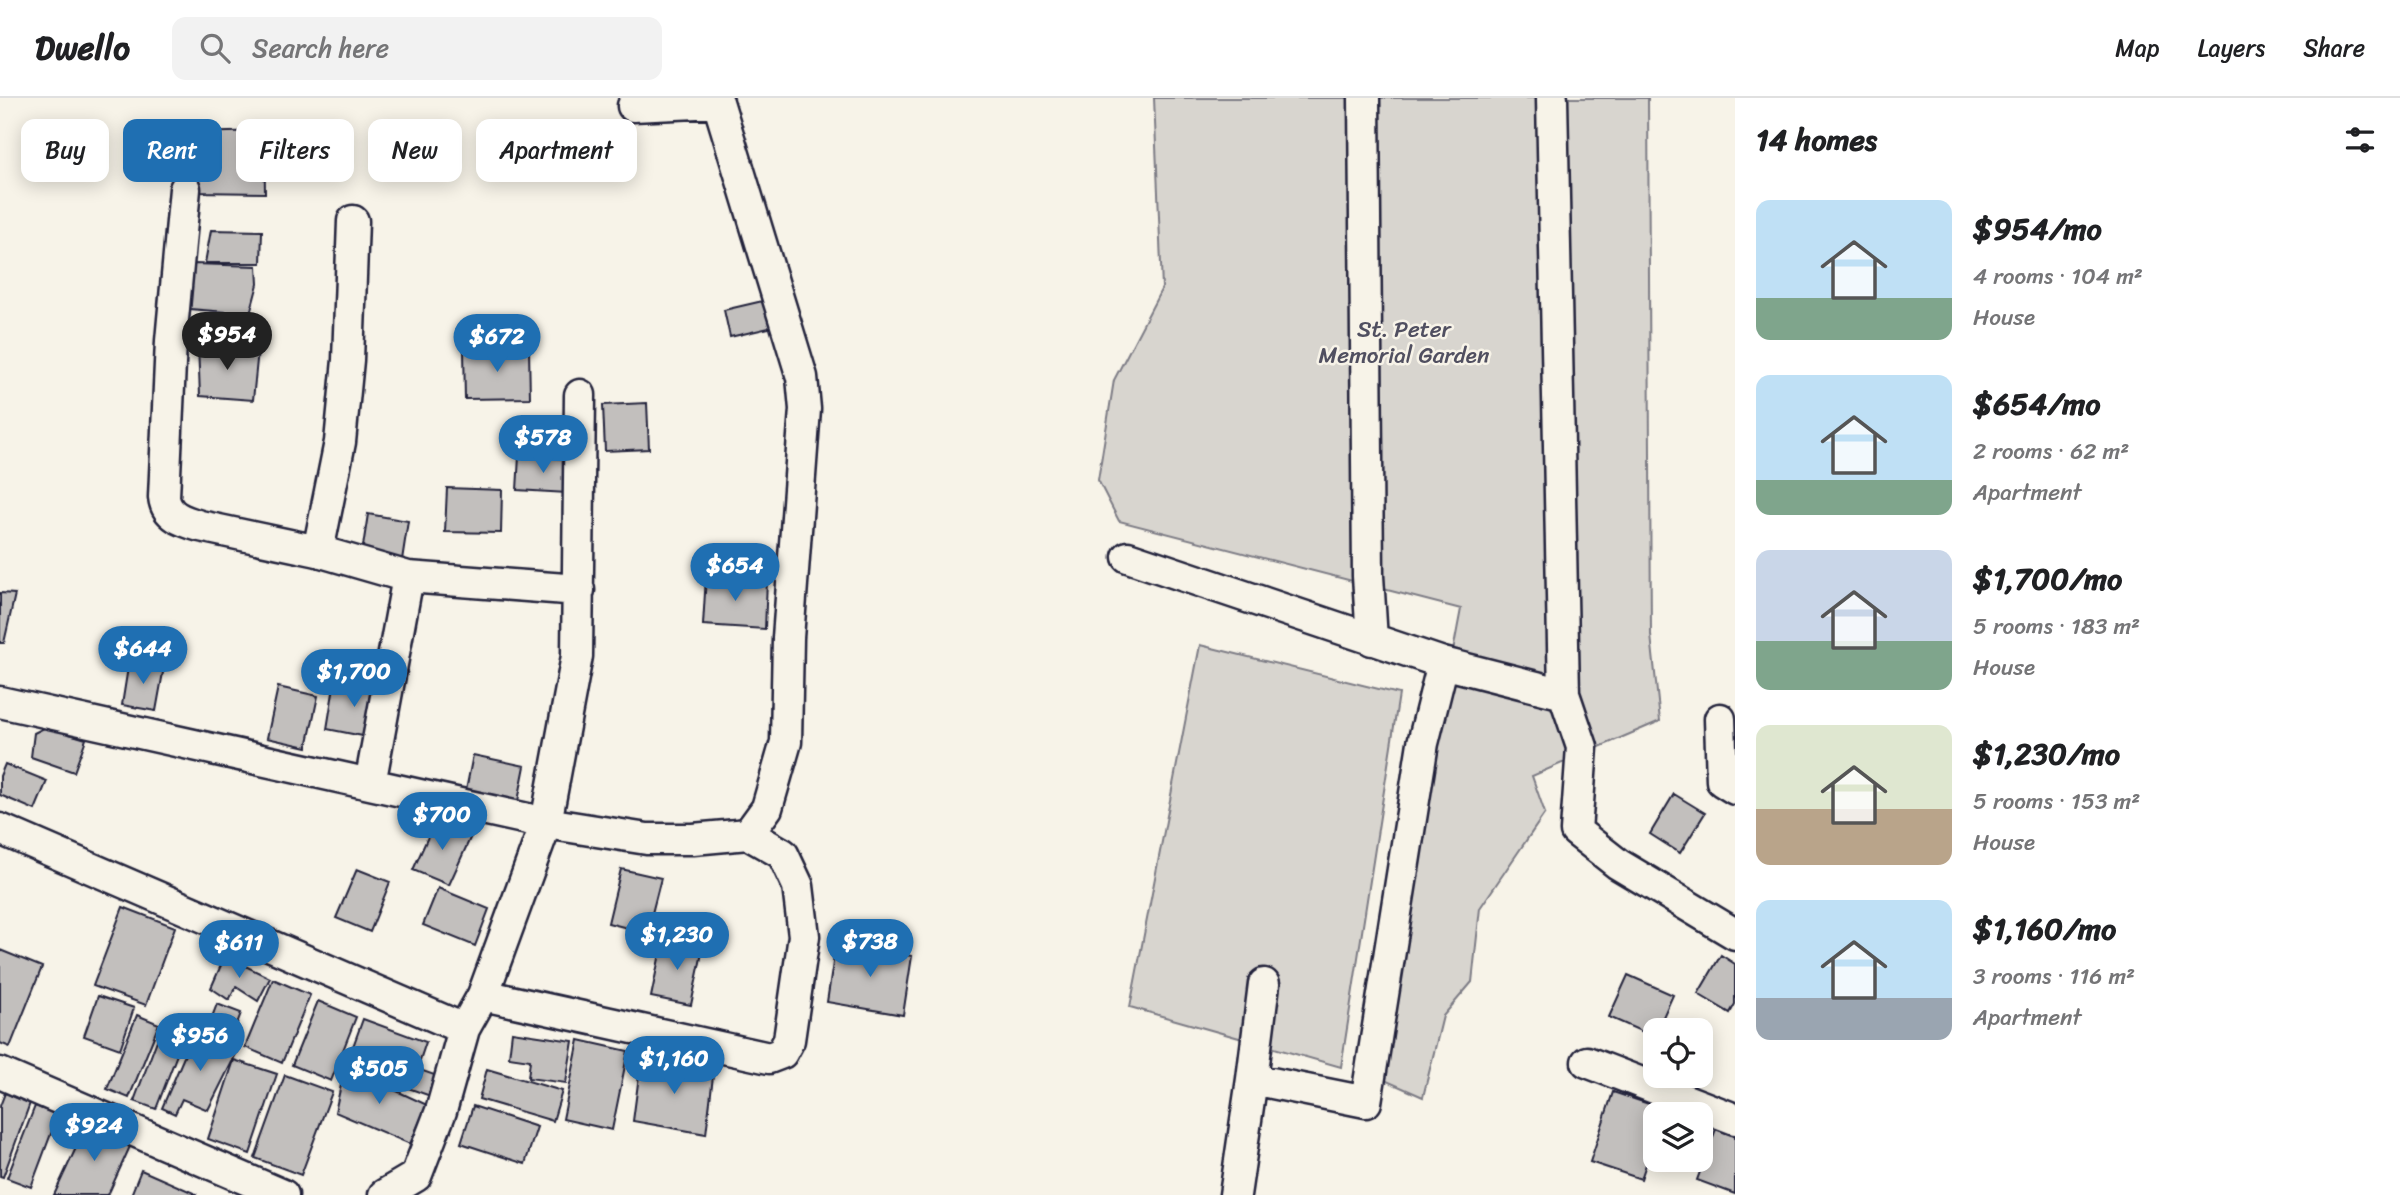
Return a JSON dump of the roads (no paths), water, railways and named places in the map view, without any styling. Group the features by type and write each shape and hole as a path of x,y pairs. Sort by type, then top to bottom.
{"street":[{"path":"1364,98 1368,576 1372,640"},
{"path":"1552,98 1564,694 1582,747 1576,831 1618,864 1735,934"},
{"path":"633,106 718,103 802,377 805,409 788,638 786,742 767,808 748,834"},
{"path":"185,189 171,341 165,504 169,512 181,520 200,526 318,551 408,577 579,590"},
{"path":"318,551 340,442 348,360 353,221"},
{"path":"384,1195 416,1176 442,1111 464,1029 483,995 546,823 577,656 580,395"},
{"path":"1128,557 1443,663 1564,694"},
{"path":"370,784 408,577"},
{"path":"1252,1079 1366,1102 1423,743 1443,663"},
{"path":"0,702 546,823 647,838 693,839 748,834 783,854 798,886 804,936 789,1040 782,1053 769,1058 483,995"},
{"path":"1720,719 1722,780 1735,789"},
{"path":"0,828 464,1029"},
{"path":"1235,1195 1264,984"},
{"path":"1587,1062 1735,1119"},
{"path":"0,1073 284,1195"}],"park label":[{"name":"St. Peter Memorial Garden","path":"1404,342"}]}
